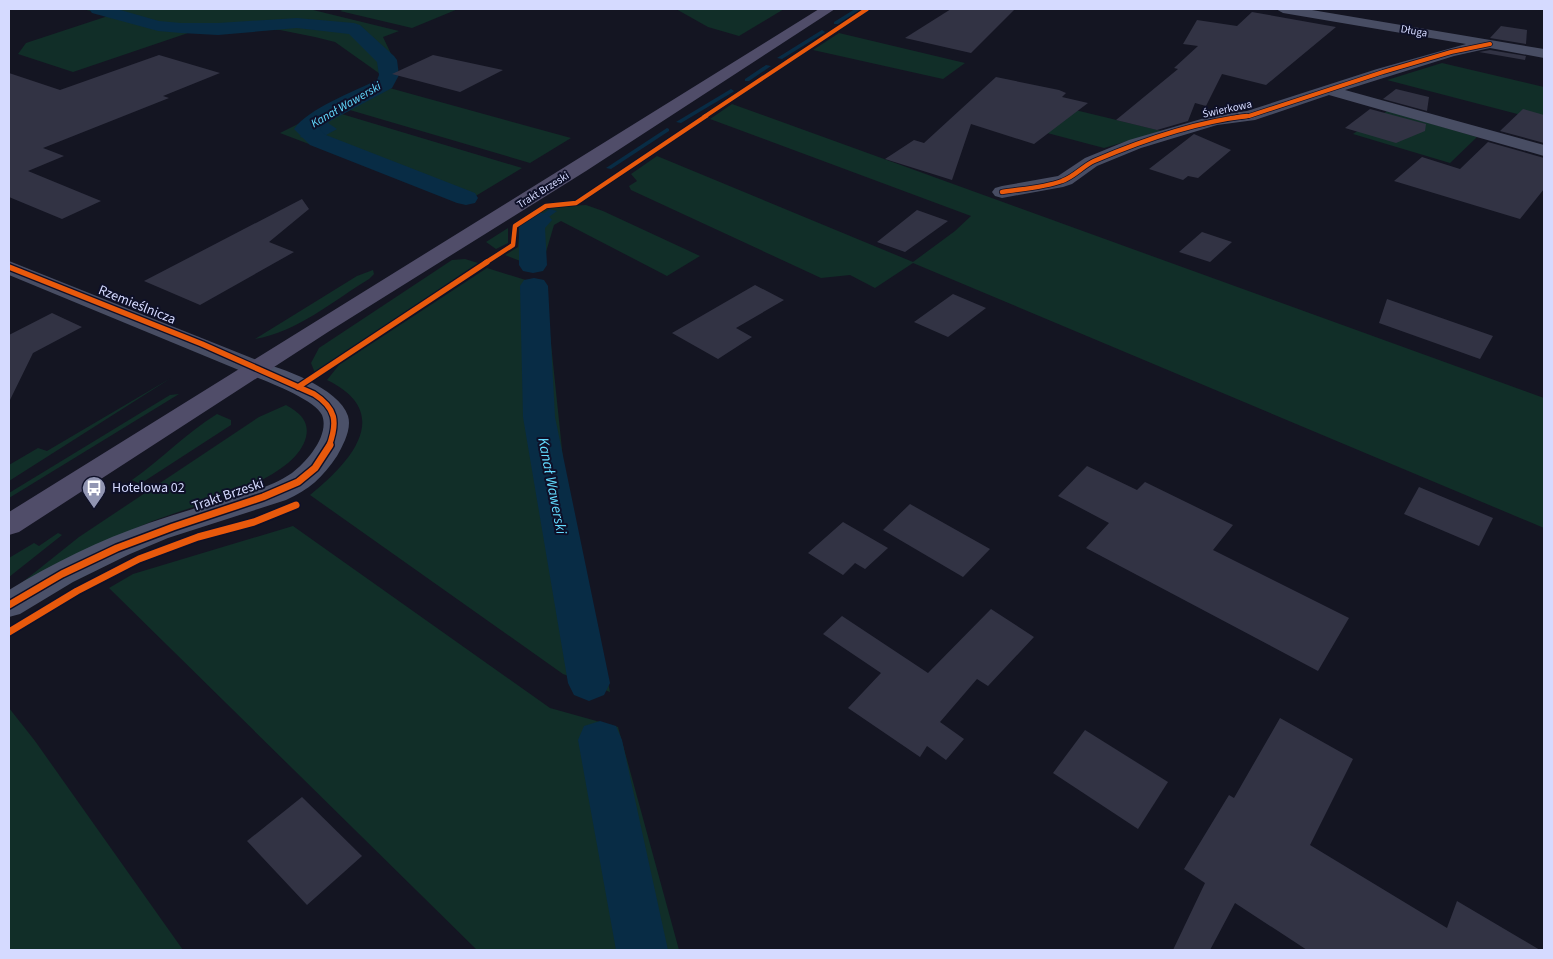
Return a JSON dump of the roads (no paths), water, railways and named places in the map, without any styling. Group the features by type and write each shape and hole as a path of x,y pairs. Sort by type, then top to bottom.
{"main road":[{"name":"Trakt Brzeski","path":"9,525 828,9"}],"street":[{"name":"Długa","path":"1283,9 1544,53"},
{"name":"Świerkowa","path":"1002,192 1065,180 1091,162 1135,144 1215,120 1228,120 1249,116 1442,54 1490,44"},
{"path":"1330,90 1544,151"},
{"name":"Rzemieślnicza","path":"9,267 256,368"},
{"name":"Trakt Brzeski","path":"9,605 36,588 102,554 155,532 264,497 300,481 315,468 326,452 333,436 335,417 326,403 316,396 256,368"}],"water":[{"path":"325,121 337,129 317,140 300,137 310,125"}],"waterway":[{"name":"Kanał Wawerski","path":"98,9 158,26 181,28 218,29 297,23 354,29 387,60 389,75 385,84 324,115 305,129 318,140 466,198"},
{"path":"836,23 858,9"},
{"path":"780,58 822,32"},
{"path":"747,80 768,66"},
{"path":"679,122 731,91"},
{"path":"609,168 667,130"},
{"path":"539,220 553,211"},
{"name":"Kanał Wawerski","path":"533,265 532,225 539,220"},
{"name":"Kanał Wawerski","path":"534,286 539,417 589,683"},
{"name":"Kanał Wawerski","path":"600,740 642,950"}],"place":[{"name":"Hotelowa 02","path":"94,509"}]}
